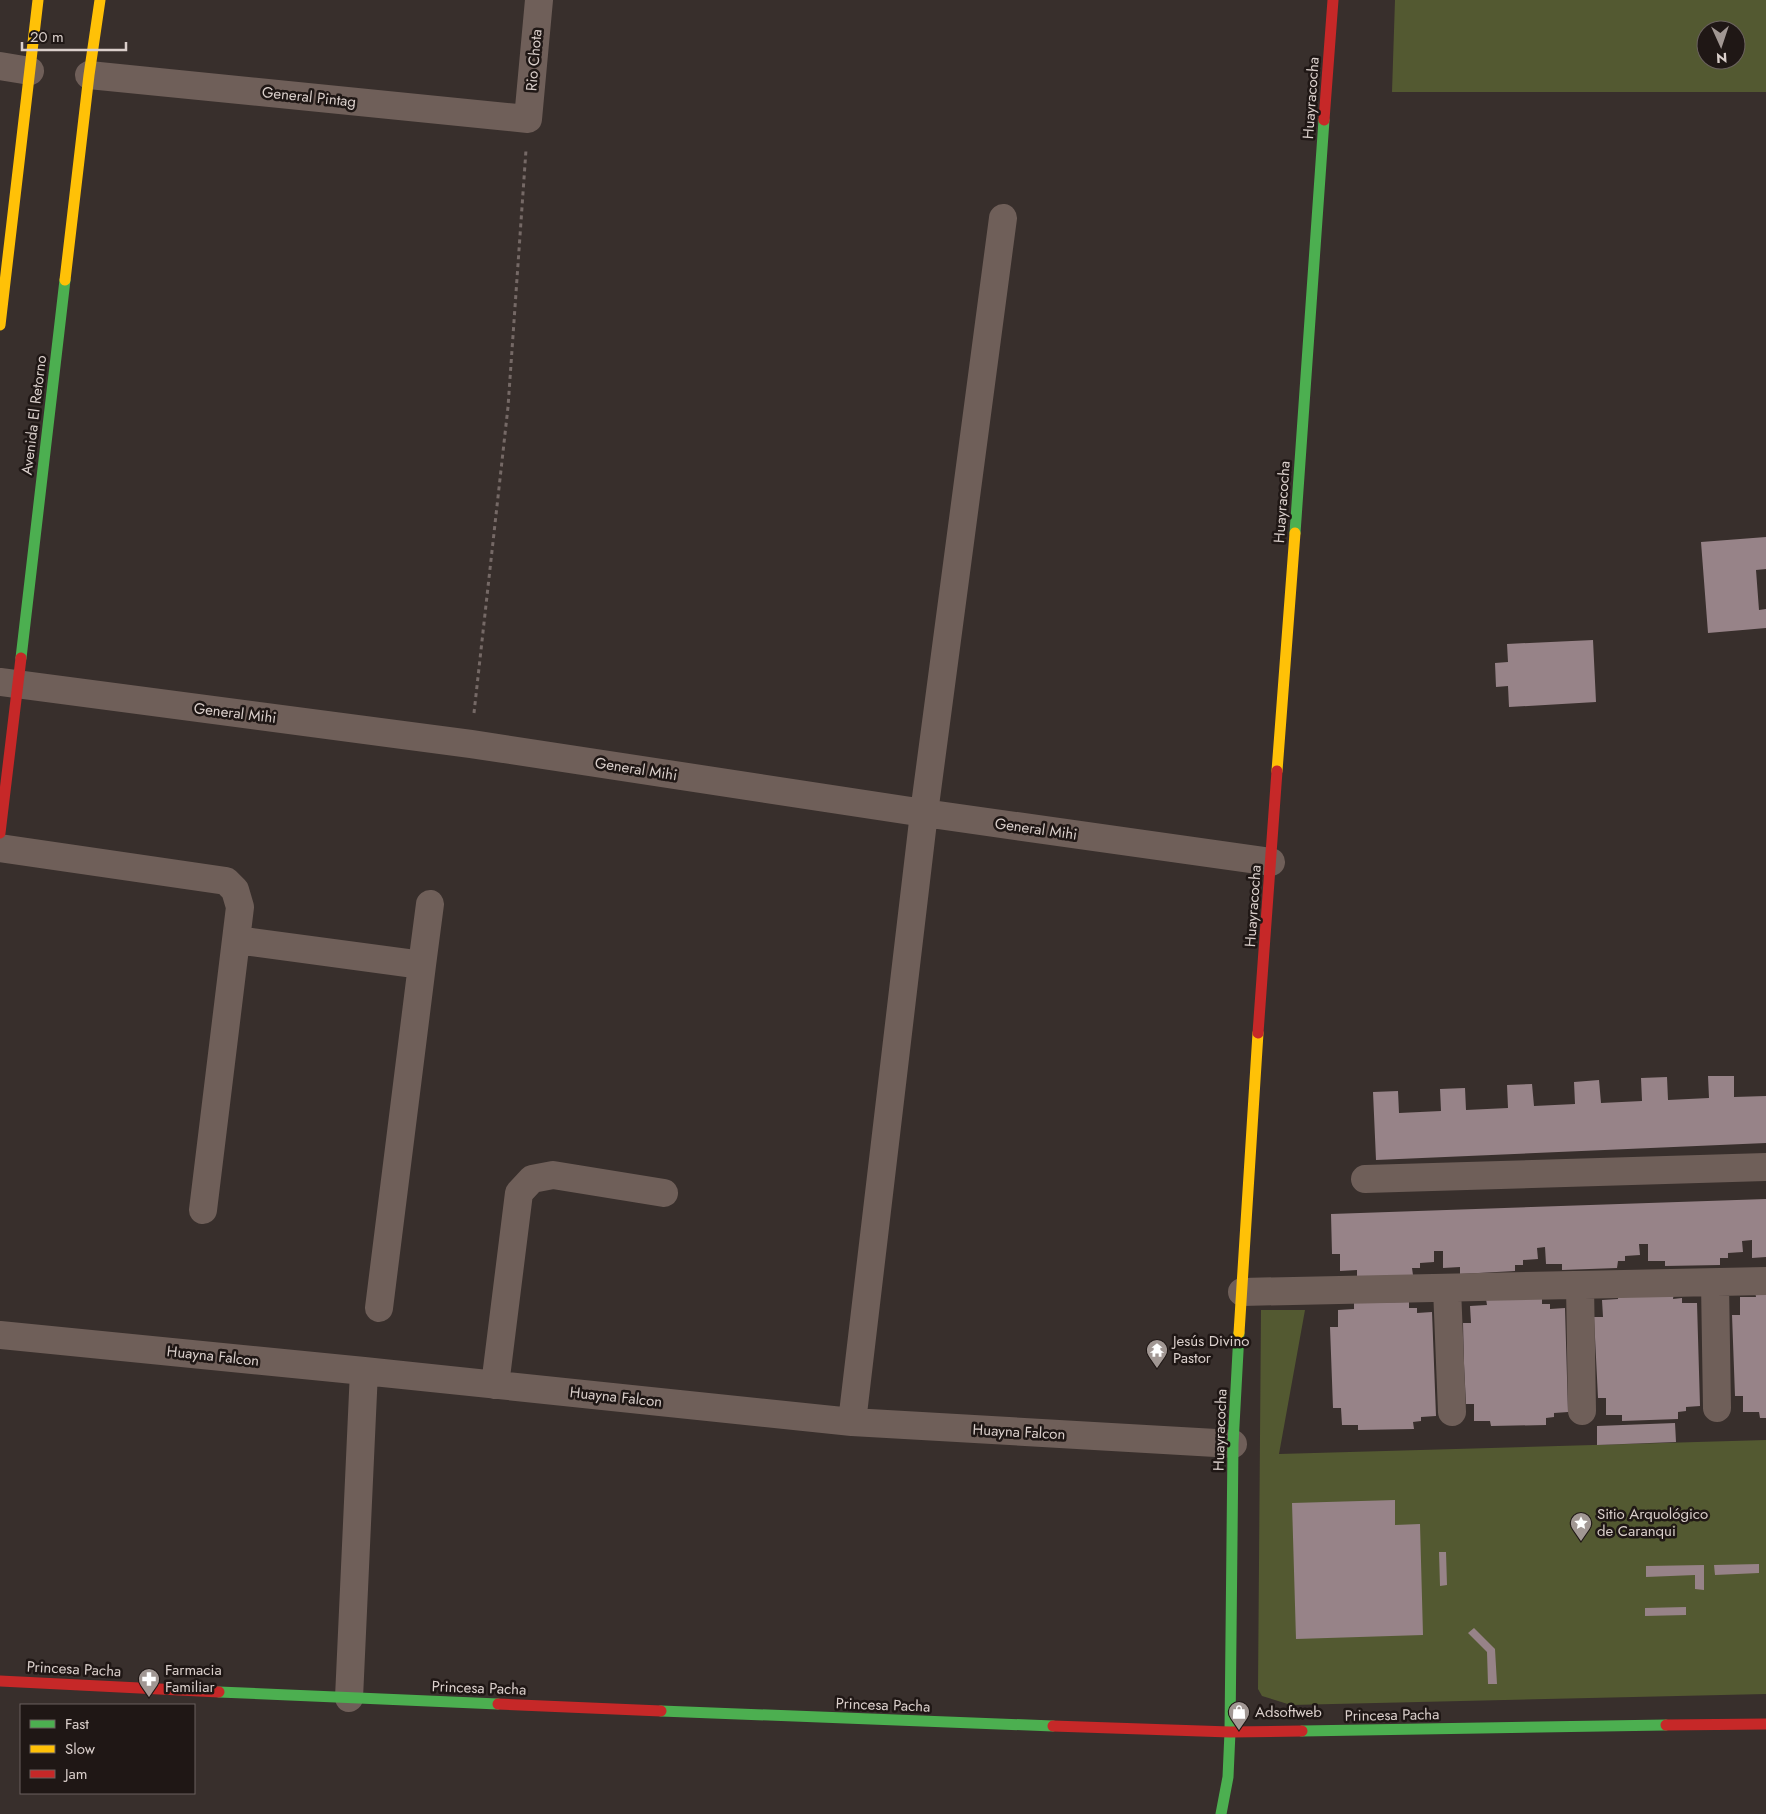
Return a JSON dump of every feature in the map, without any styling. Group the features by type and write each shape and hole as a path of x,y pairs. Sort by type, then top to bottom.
{"street":[{"path":"0,325 3,267 38,0"},
{"name":"Avenida El Retorno","path":"0,833 8,684 100,0"},
{"name":"Rio Chota","path":"528,120 539,0"},
{"name":"Huayracocha","path":"1221,1814 1228,1778 1230,1732 1233,1444 1248,1177 1333,0"},
{"path":"0,66 30,71"},
{"name":"General Pintag","path":"89,74 528,120"},
{"path":"852,1422 924,813 1003,218"},
{"name":"General Mihi","path":"8,684 471,744 924,813 1271,862"},
{"path":"0,848 226,881 235,890 240,907 203,1210"},
{"path":"379,1308 430,904"},
{"path":"236,940 422,965"},
{"path":"1365,1179 1766,1167"},
{"path":"495,1385 519,1193 532,1179 553,1175 664,1193"},
{"path":"1242,1292 1766,1281"},
{"path":"1715,1283 1718,1408"},
{"path":"1580,1285 1582,1411"},
{"path":"1447,1288 1452,1412"},
{"name":"Huayna Falcon","path":"0,1335 852,1422 1233,1444"},
{"path":"349,1698 364,1371"},
{"name":"Princesa Pacha","path":"0,1681 854,1719 1230,1732 1766,1724"}],"path":[{"path":"471,744 508,407 528,120"}],"green space":[{"path":"1395,0 1766,0 1766,92 1392,92"},
{"path":"1261,1310 1305,1310 1279,1454 1766,1440 1766,1694 1291,1705 1262,1696 1258,1689"}],"building":[{"path":"1766,537 1766,569 1756,570 1759,610 1766,609 1766,628 1708,633 1701,542"},
{"path":"1593,640 1596,702 1509,707 1508,686 1496,687 1495,663 1508,662 1507,644"},
{"path":"1708,1076 1734,1076 1734,1097 1766,1096 1766,1143 1376,1160 1373,1092 1398,1091 1399,1113 1441,1111 1440,1089 1465,1088 1466,1110 1508,1108 1507,1085 1532,1084 1534,1106 1575,1104 1574,1082 1599,1080 1601,1103 1642,1101 1641,1078 1667,1077 1668,1100 1709,1098"},
{"path":"1766,1199 1766,1257 1752,1258 1752,1240 1742,1241 1743,1252 1728,1253 1728,1258 1720,1258 1720,1265 1665,1266 1665,1261 1648,1261 1648,1244 1639,1244 1640,1255 1625,1256 1625,1261 1618,1261 1617,1268 1562,1270 1562,1264 1546,1264 1545,1247 1537,1248 1538,1259 1523,1260 1523,1265 1515,1265 1515,1271 1460,1274 1460,1267 1443,1268 1443,1251 1434,1251 1434,1262 1420,1263 1420,1268 1412,1268 1413,1275 1357,1277 1357,1270 1340,1271 1340,1254 1332,1254 1331,1214"},
{"path":"1755,1291 1766,1291 1766,1418 1760,1418 1759,1412 1743,1412 1743,1396 1735,1396 1732,1315 1740,1315 1740,1297 1756,1297"},
{"path":"1674,1292 1673,1299 1682,1298 1682,1303 1697,1303 1700,1406 1686,1407 1686,1411 1678,1412 1678,1419 1622,1421 1622,1415 1606,1415 1606,1398 1598,1398 1594,1317 1603,1317 1602,1300 1618,1299 1618,1293"},
{"path":"1542,1297 1542,1304 1550,1304 1550,1309 1565,1308 1568,1412 1554,1413 1554,1417 1546,1418 1546,1425 1491,1426 1490,1421 1474,1421 1474,1404 1466,1404 1464,1364 1463,1323 1471,1323 1470,1306 1487,1305 1486,1299"},
{"path":"1409,1302 1409,1308 1417,1308 1417,1313 1432,1312 1436,1416 1421,1417 1421,1421 1413,1422 1414,1429 1358,1430 1358,1425 1342,1425 1341,1408 1333,1408 1330,1327 1338,1327 1338,1310 1354,1309 1354,1303"},
{"path":"1675,1423 1676,1442 1597,1445 1597,1426"},
{"path":"1395,1500 1395,1525 1420,1524 1423,1635 1296,1639 1292,1503"},
{"path":"1439,1552 1446,1552 1447,1585 1440,1586"},
{"path":"1759,1564 1759,1573 1715,1575 1714,1565"},
{"path":"1704,1565 1704,1590 1695,1589 1695,1575 1646,1577 1646,1566"},
{"path":"1686,1607 1686,1615 1645,1616 1645,1608"},
{"path":"1474,1628 1495,1649 1497,1684 1488,1684 1487,1652 1468,1633"}],"traffic: fast":[{"path":"1295,533 1324,120"},
{"path":"21,658 65,280"},
{"path":"1221,1814 1228,1777 1230,1732 1233,1444 1239,1333"},
{"path":"219,1692 498,1704"},
{"path":"661,1711 1053,1726"},
{"path":"1302,1731 1666,1725"}],"traffic: slow":[{"path":"0,325 38,0"},
{"path":"65,280 89,75 100,0"},
{"path":"1277,771 1295,533"},
{"path":"1239,1333 1258,1033"}],"traffic: jam":[{"path":"1324,120 1333,0"},
{"path":"0,833 21,658"},
{"path":"1258,1033 1277,771"},
{"path":"0,1681 219,1692"},
{"path":"498,1704 661,1711"},
{"path":"1666,1725 1766,1724"},
{"path":"1053,1726 1230,1732 1302,1731"}],"place":[{"name":"Jesús Divino Pastor","path":"1157,1369"},
{"name":"Sitio Arquológico de Caranqui","path":"1581,1542"},
{"name":"Farmacia Familiar","path":"149,1698"},
{"name":"Adsoftweb","path":"1239,1731"}]}
